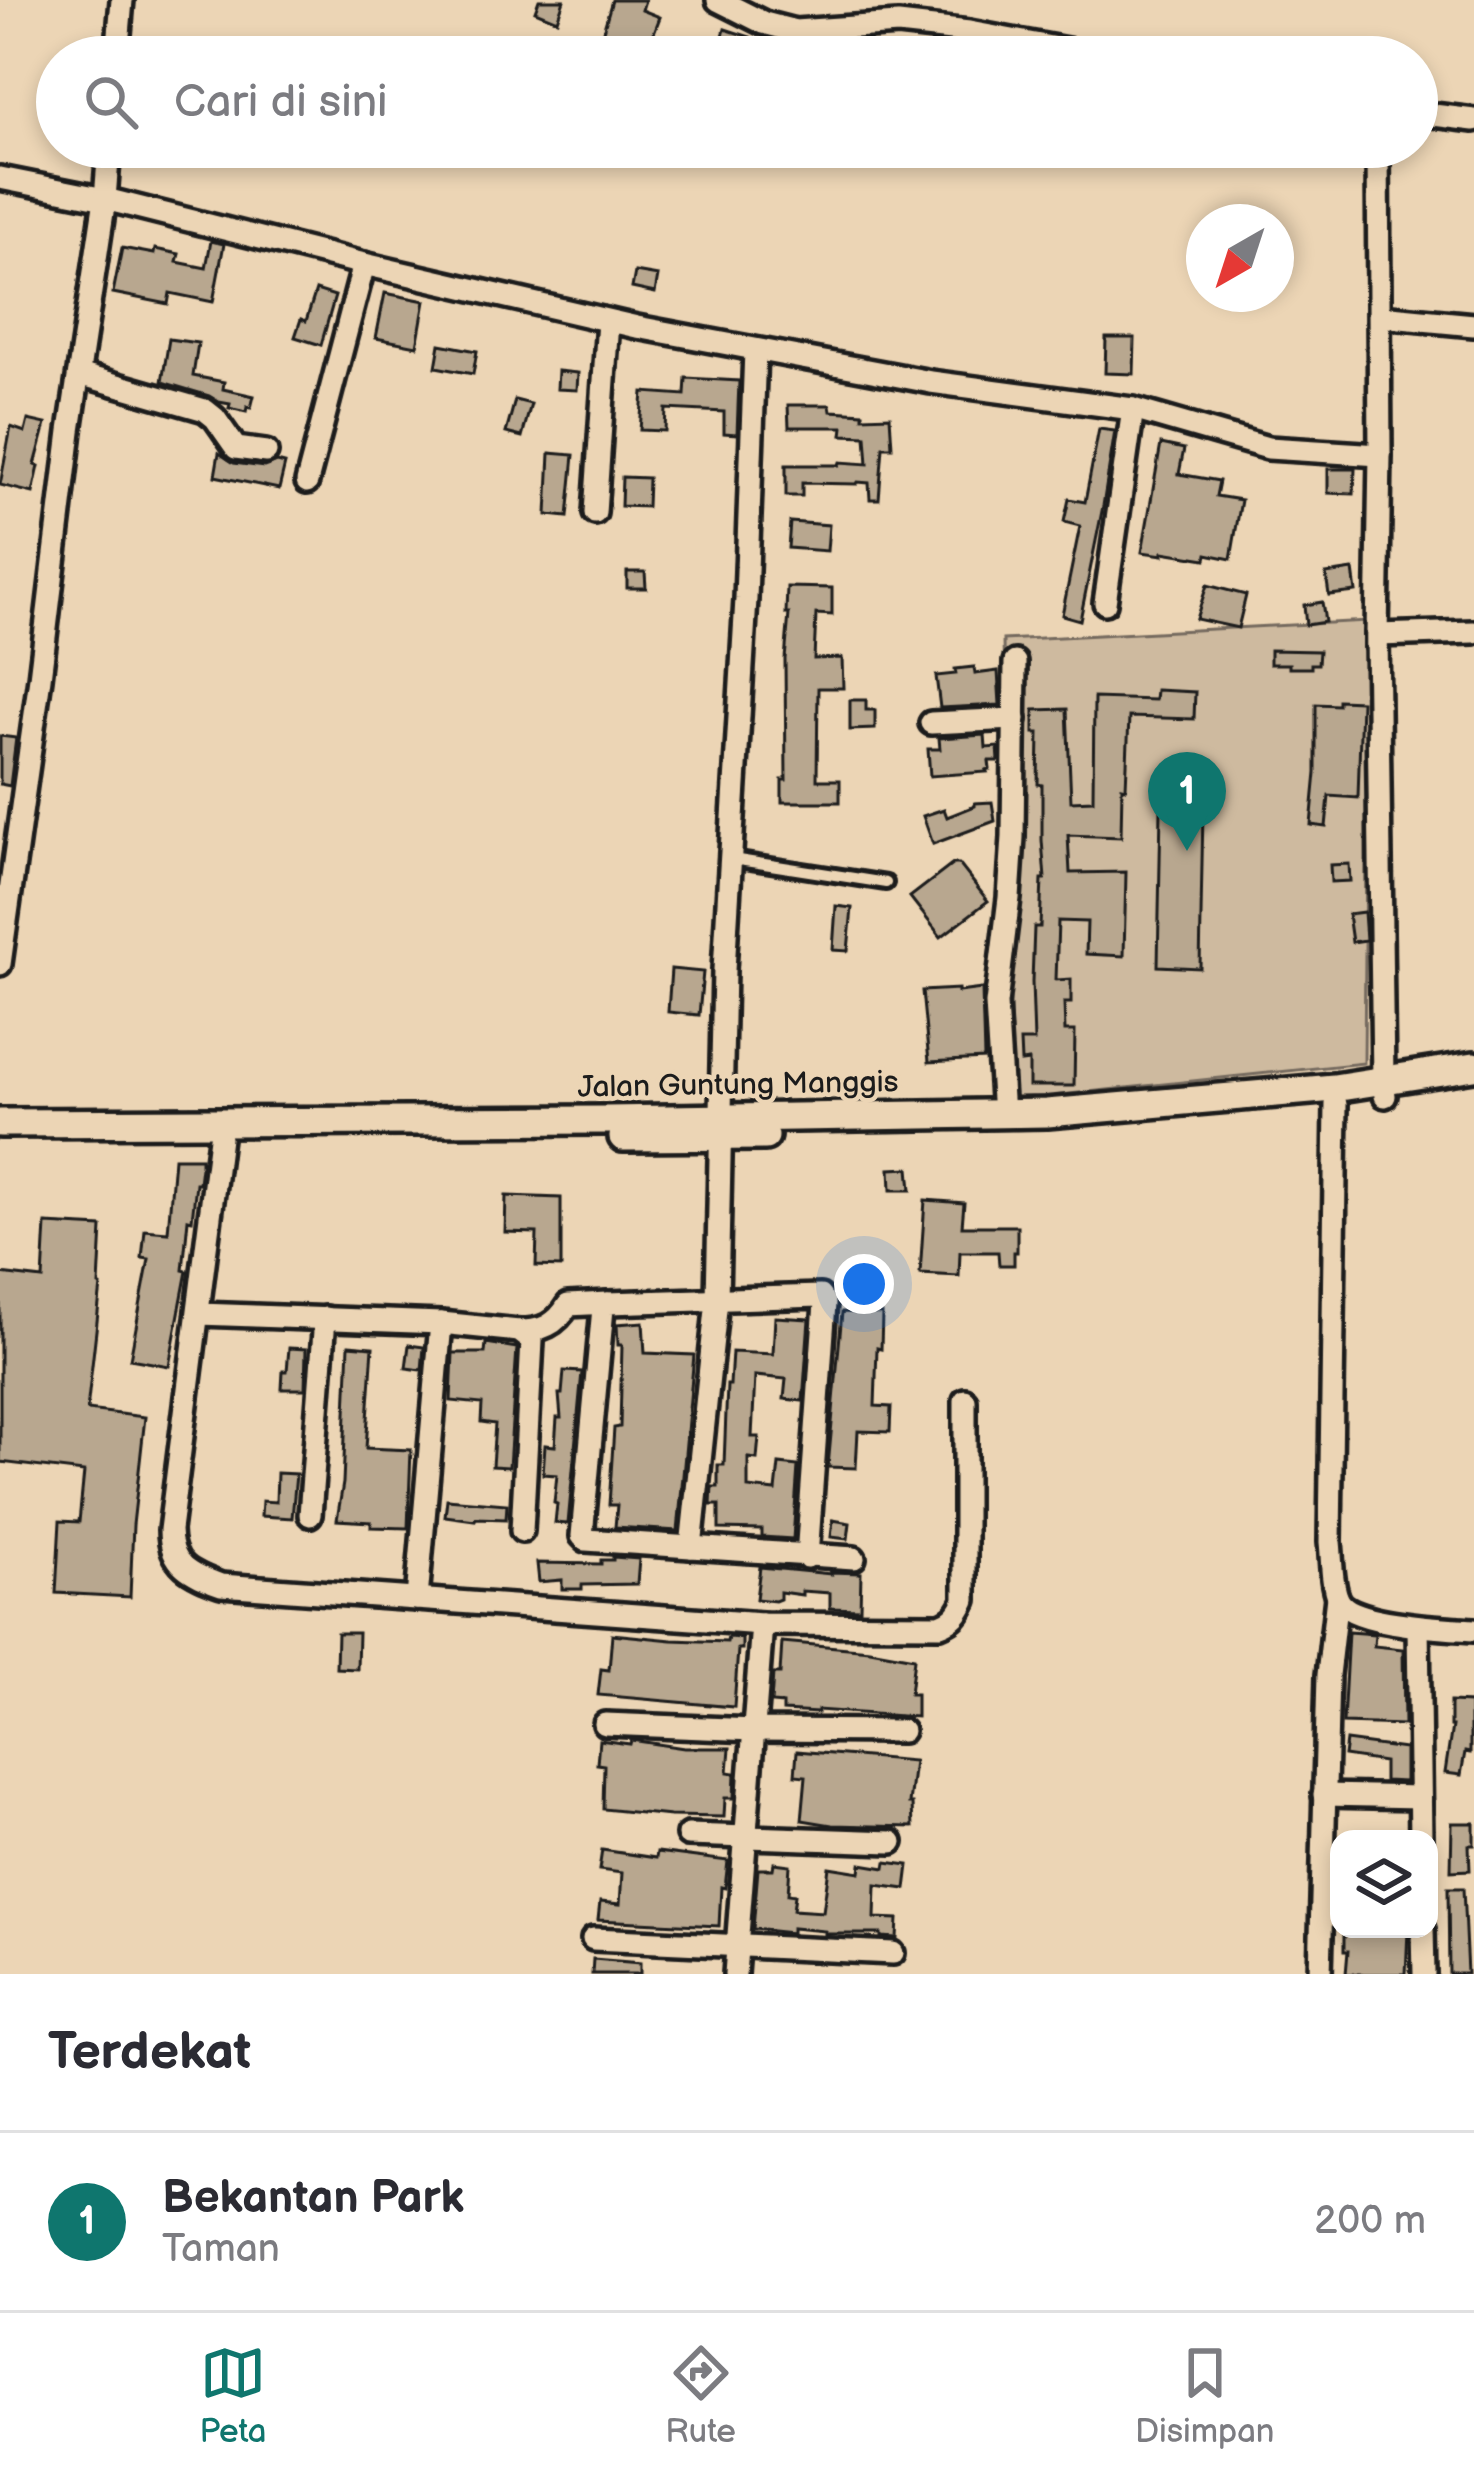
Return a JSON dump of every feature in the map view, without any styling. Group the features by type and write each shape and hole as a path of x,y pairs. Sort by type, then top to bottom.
{"street":[{"path":"119,36 122,0"},
{"path":"718,0 764,23 795,31 898,24 991,36"},
{"path":"1438,116 1474,120"},
{"path":"0,964 6,865 107,168"},
{"path":"1378,168 1381,1086"},
{"path":"0,178 755,350 931,382 1133,409 1268,448 1380,455"},
{"path":"307,482 364,264"},
{"path":"1380,316 1474,325"},
{"path":"595,513 608,320"},
{"path":"691,1547 717,1300 724,970 755,350"},
{"path":"79,374 205,410 236,448 266,452"},
{"path":"1105,603 1133,409"},
{"path":"1377,635 1474,632"},
{"path":"1003,1115 995,1004 1010,898 1015,662"},
{"path":"932,723 1015,719"},
{"name":"Jalan Guntung Manggis","path":"0,1123 220,1138 720,1127 766,1119 1083,1118 1336,1104 1381,1086 1474,1066"},
{"name":"Jalan Guntung Manggis","path":"0,1139 119,1130 585,1120 972,1134 1334,1088 1474,1083"},
{"path":"1320,1974 1328,1675 1337,1597 1330,1542 1336,1104"},
{"path":"220,1138 170,1530 170,1549 180,1563 220,1585 762,1624 940,1625 951,1622 965,1600 965,1400"},
{"path":"199,1314 440,1323 519,1331 545,1328 568,1305 820,1297 825,1301 807,1557"},
{"path":"608,1304 603,1309 582,1537 854,1558"},
{"path":"310,1515 325,1318"},
{"path":"417,1599 440,1323"},
{"path":"519,1331 532,1341 522,1531"},
{"path":"1337,1597 1352,1612 1418,1626 1474,1630"},
{"path":"735,1974 762,1624"},
{"path":"1418,1626 1421,1830"},
{"path":"605,1724 902,1731"},
{"path":"1324,1795 1420,1797"},
{"path":"688,1834 892,1842"},
{"path":"1423,1938 1424,1974"},
{"path":"593,1940 893,1953"}],"lane":[{"path":"733,859 886,883"}],"shaded area":[{"path":"1368,621 1364,1063 1012,1100 1003,640"}],"building":[{"path":"539,0 564,0 557,20 535,11"},
{"path":"612,0 645,0 642,10 660,17 653,36 601,36"},
{"path":"211,241 224,244 213,302 170,293 168,304 113,293 122,248 179,254 177,262 206,268"},
{"path":"635,272 658,276 655,293 632,288"},
{"path":"316,290 335,296 321,345 295,337"},
{"path":"385,293 425,301 417,346 376,338"},
{"path":"1106,338 1135,338 1134,374 1105,373"},
{"path":"169,339 198,343 193,376 224,382 223,389 254,396 251,408 246,412 229,408 230,404 162,382"},
{"path":"440,344 477,351 473,374 436,367"},
{"path":"558,371 578,373 577,390 557,389"},
{"path":"686,378 739,381 737,434 724,433 724,412 666,409 665,431 640,430 643,392 685,395"},
{"path":"515,400 531,404 522,437 506,433"},
{"path":"788,405 830,405 831,411 863,413 863,417 890,416 892,447 883,447 879,499 870,499 869,483 858,482 802,483 802,496 786,496 786,465 868,464 866,436 842,435 843,427 789,427"},
{"path":"28,420 46,424 33,493 0,485 11,427 25,432"},
{"path":"1099,429 1115,431 1080,620 1062,615 1080,526 1064,522 1069,499 1085,502"},
{"path":"1161,444 1184,449 1179,474 1219,481 1216,496 1241,500 1231,559 1142,552"},
{"path":"219,453 234,463 285,464 279,489 215,476"},
{"path":"550,453 574,455 568,517 547,515"},
{"path":"1328,469 1355,469 1354,494 1328,493"},
{"path":"622,477 648,478 647,507 621,506"},
{"path":"790,522 829,525 827,551 788,548"},
{"path":"1353,570 1356,592 1329,595 1326,574"},
{"path":"627,572 645,572 646,588 627,588"},
{"path":"1207,585 1246,595 1238,628 1196,619"},
{"path":"787,587 832,588 832,615 816,614 814,659 842,658 843,688 818,688 817,780 840,780 840,802 782,802"},
{"path":"1322,602 1325,622 1306,625 1304,605"},
{"path":"1270,650 1319,651 1318,664 1289,668 1289,664 1270,664"},
{"path":"974,667 975,674 998,671 1000,705 940,708 936,676"},
{"path":"1156,690 1195,692 1194,719 1129,717 1121,837 1068,835 1070,873 1126,872 1124,956 1086,954 1087,922 1058,921 1056,980 1071,979 1071,1003 1064,1003 1065,1031 1075,1031 1074,1086 1029,1086 1029,1061 1021,1062 1020,1041 1034,1041 1034,927 1040,927 1045,879 1034,710 1067,709 1071,801 1093,800 1094,698 1155,700"},
{"path":"850,700 866,700 866,710 875,710 875,729 850,730"},
{"path":"1338,700 1361,701 1358,798 1329,796 1326,827 1311,825 1316,704 1338,705"},
{"path":"985,735 986,748 998,747 999,761 989,761 987,772 930,776 928,749 940,749 939,738"},
{"path":"0,736 16,738 10,786 0,784"},
{"path":"992,802 995,821 933,844 923,816 944,809 947,817 975,803"},
{"path":"1161,809 1203,810 1200,968 1158,966"},
{"path":"959,864 988,901 941,937 910,897"},
{"path":"1349,864 1350,881 1331,882 1330,865"},
{"path":"836,906 852,908 848,951 833,950"},
{"path":"1364,912 1366,940 1352,942 1348,914"},
{"path":"671,969 703,972 699,1015 668,1012"},
{"path":"982,989 984,1059 929,1062 922,991"},
{"path":"174,1158 201,1158 201,1167 192,1220 188,1219 183,1270 187,1271 169,1366 130,1359 149,1259 142,1258 145,1230 168,1232"},
{"path":"909,1168 911,1190 891,1190 890,1169"},
{"path":"506,1196 561,1198 561,1267 536,1266 537,1233 505,1232"},
{"path":"925,1200 964,1203 962,1226 1017,1226 1014,1265 999,1265 998,1252 960,1252 959,1276 920,1274"},
{"path":"46,1224 102,1227 101,1286 87,1410 145,1417 130,1597 56,1593 60,1521 79,1522 84,1472 0,1462 0,1274 43,1279"},
{"path":"842,1312 882,1314 875,1406 891,1407 890,1432 858,1431 856,1468 828,1467"},
{"path":"775,1317 809,1319 803,1401 784,1399 786,1379 755,1376 752,1437 759,1437 757,1459 748,1458 748,1488 776,1491 779,1464 798,1466 793,1539 762,1537 762,1530 719,1529 719,1505 711,1505 712,1487 718,1487 718,1465 724,1465 732,1352 773,1354"},
{"path":"643,1322 645,1353 694,1355 678,1531 615,1527 617,1505 609,1505 614,1428 620,1427 622,1345 618,1345 617,1324"},
{"path":"486,1343 517,1348 509,1467 492,1466 495,1424 481,1422 482,1404 451,1401 453,1353 485,1353"},
{"path":"349,1345 373,1347 366,1448 411,1450 408,1528 337,1520"},
{"path":"409,1345 424,1347 422,1370 406,1368"},
{"path":"289,1348 306,1349 305,1389 282,1389"},
{"path":"564,1371 582,1372 568,1524 555,1523 557,1475 543,1474 545,1445 555,1446 557,1418 561,1418"},
{"path":"277,1473 296,1474 292,1518 261,1516 262,1501 276,1502"},
{"path":"447,1499 507,1504 506,1519 445,1516"},
{"path":"833,1520 850,1523 848,1539 831,1537"},
{"path":"613,1557 639,1559 637,1584 562,1589 562,1580 539,1582 537,1563 601,1564"},
{"path":"760,1567 861,1573 860,1609 830,1608 830,1593 780,1592 775,1601 756,1599"},
{"path":"1348,1632 1375,1634 1374,1646 1403,1649 1404,1725 1343,1723"},
{"path":"337,1633 358,1633 357,1669 336,1668"},
{"path":"612,1634 727,1642 728,1637 742,1638 734,1707 598,1695 601,1669 609,1670"},
{"path":"782,1642 914,1658 910,1694 916,1694 916,1717 783,1711 783,1704 771,1703 773,1674 780,1674"},
{"path":"1450,1702 1470,1703 1470,1753 1465,1752 1461,1775 1445,1773 1452,1726"},
{"path":"599,1740 730,1748 728,1772 735,1773 734,1798 725,1798 724,1817 603,1809"},
{"path":"1346,1741 1405,1749 1405,1782 1384,1781 1384,1762 1344,1756"},
{"path":"797,1751 914,1761 909,1804 913,1827 802,1820 806,1776 795,1775"},
{"path":"1452,1823 1474,1823 1470,1870 1451,1871"},
{"path":"602,1850 728,1861 719,1926 598,1920 600,1902 620,1904 622,1873 599,1870"},
{"path":"886,1862 909,1865 906,1889 876,1885 875,1918 898,1919 897,1938 753,1929 758,1869 773,1869 774,1863 790,1865 788,1894 795,1895 793,1910 823,1912 829,1867 860,1872 861,1864 885,1868"},
{"path":"1448,1888 1463,1888 1467,1974 1449,1974"},
{"path":"1344,1938 1408,1938 1406,1974 1346,1974 1348,1951 1344,1951"},
{"path":"593,1959 640,1963 640,1974 592,1974"}],"place":[{"name":"Bekantan Park","path":"1187,851"}]}
